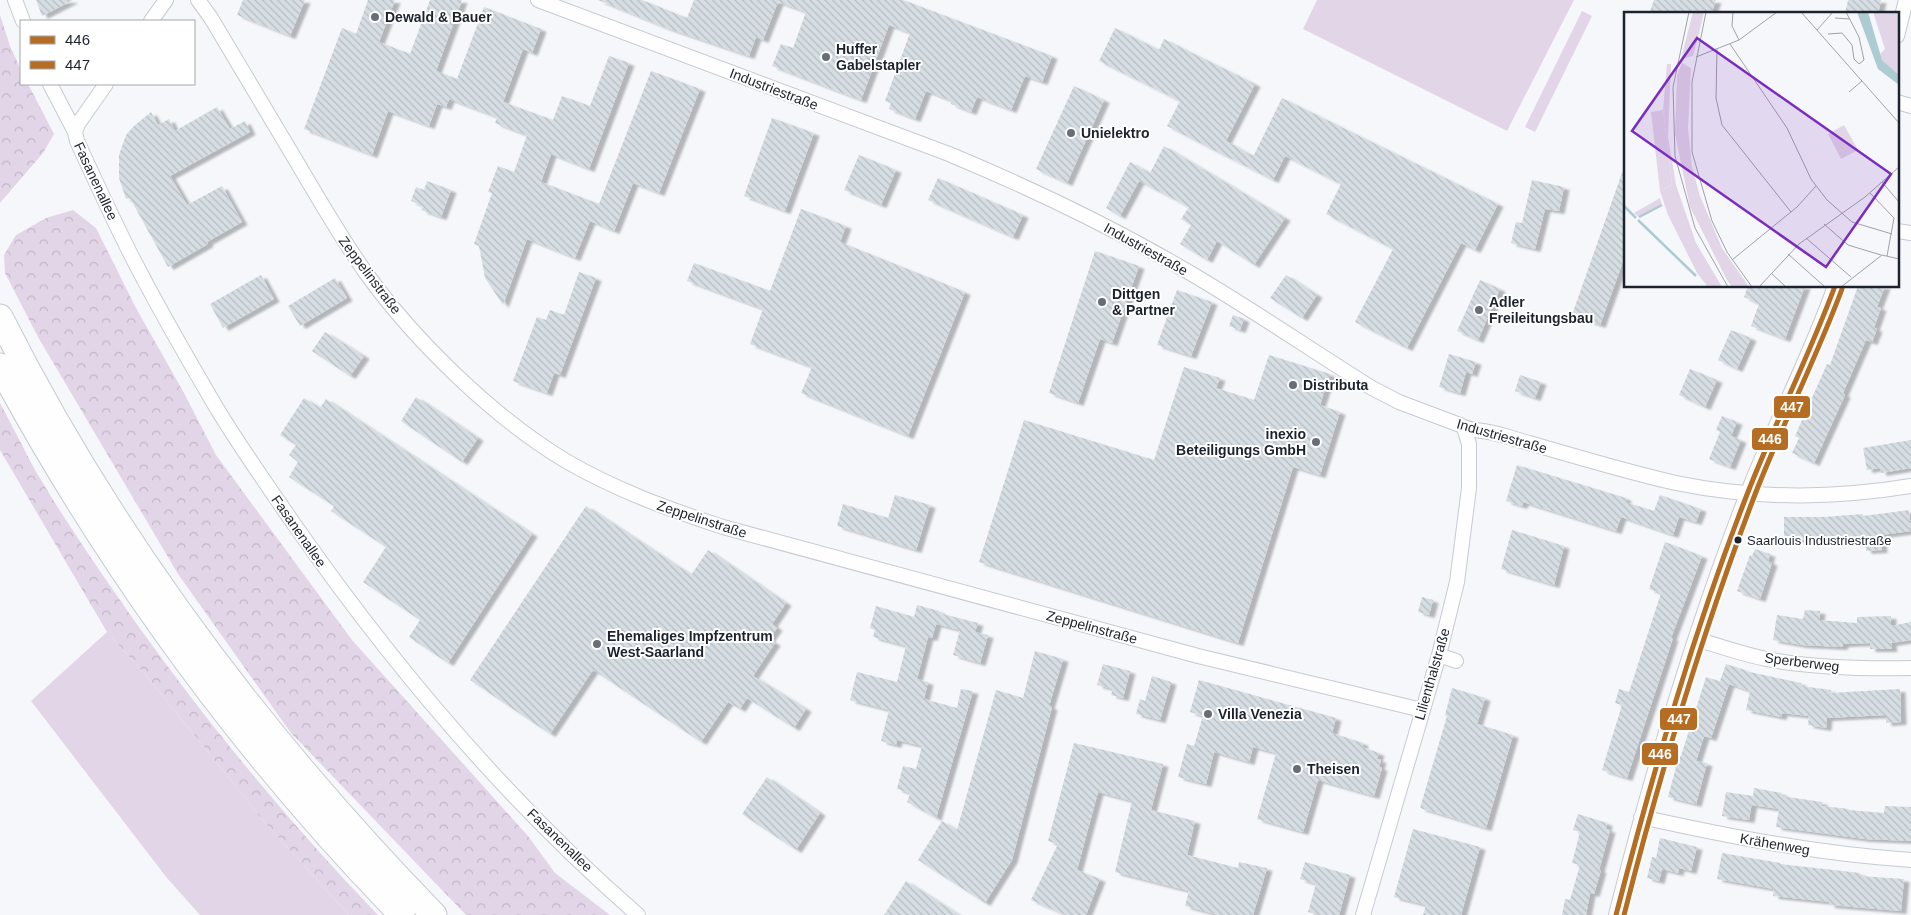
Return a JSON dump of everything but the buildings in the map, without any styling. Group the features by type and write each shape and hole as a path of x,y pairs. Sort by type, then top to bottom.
{"highway":[{"path":"0,317 62,432 120,525 203,646 268,729 344,819 434,915"},
{"path":"0,366 43,444 101,538 189,665 250,744 326,834 402,915"}],"street":[{"path":"15,0 23,20"},
{"path":"151,20 166,0"},
{"name":"Zeppelinstraße","path":"198,0 211,18 342,237 373,282 427,346 464,382 524,432 565,461 613,486 659,506 722,527 1198,656 1422,710"},
{"name":"Industriestraße","path":"538,0 940,151 1061,204 1180,266 1379,391 1399,402 1464,428 1494,433 1607,466 1677,483 1748,493 1827,496 1872,493 1911,486"},
{"path":"1898,32 1906,0"},
{"name":"Fasanenallee","path":"51,85 75,132 77,141 128,249 193,367 262,477 335,583 412,679 493,774 638,915"},
{"path":"75,132 78,124 105,85"},
{"path":"1898,102 1911,106"},
{"path":"1898,231 1911,234"},
{"path":"1616,915 1661,748 1696,639 1748,493 1834,288"},
{"name":"Lilienthalstraße","path":"1363,915 1439,655 1457,582 1466,524 1469,488 1468,444 1464,428"},
{"name":"Sperberweg","path":"1696,639 1766,659 1808,665 1847,668 1911,668"},
{"path":"1439,655 1456,661"},
{"name":"Krähenweg","path":"1641,817 1738,838 1812,851 1911,860"}],"green space":[{"path":"1317,0 1574,0 1507,131 1303,29"},
{"path":"1582,11 1592,16 1535,132 1525,127"},
{"path":"0,15 10,46 20,68 20,85 29,85 54,134 43,153 0,203"},
{"path":"73,210 96,228 136,308 184,393 216,455 352,640 528,836 555,873 610,915 466,915 291,733 178,574 38,337 5,273 4,255 16,235 46,218"},
{"path":"0,403 35,470 63,516 143,633 239,758 307,838 378,915 349,915 266,824 149,679 107,632 0,450"},
{"path":"107,632 149,679 266,824 349,915 200,915 167,878 31,701"}],"transit line":[{"name":"446","path":"1616,915 1660,755 1692,649 1728,544 1769,441 1834,288"},
{"name":"447","path":"1624,915 1667,756 1735,548 1764,471 1842,289"}],"place":[{"name":"Dewald & Bauer","path":"375,17"},
{"name":"Huffer Gabelstapler","path":"826,57"},
{"name":"Unielektro","path":"1071,133"},
{"name":"Dittgen & Partner","path":"1102,302"},
{"name":"Adler Freileitungsbau","path":"1479,310"},
{"name":"Distributa","path":"1293,385"},
{"name":"inexio Beteiligungs GmbH","path":"1316,442"},
{"name":"Saarlouis Industriestraße","path":"1738,540"},
{"name":"Ehemaliges Impfzentrum West-Saarland","path":"597,644"},
{"name":"Villa Venezia","path":"1208,714"},
{"name":"Theisen","path":"1297,769"}]}
